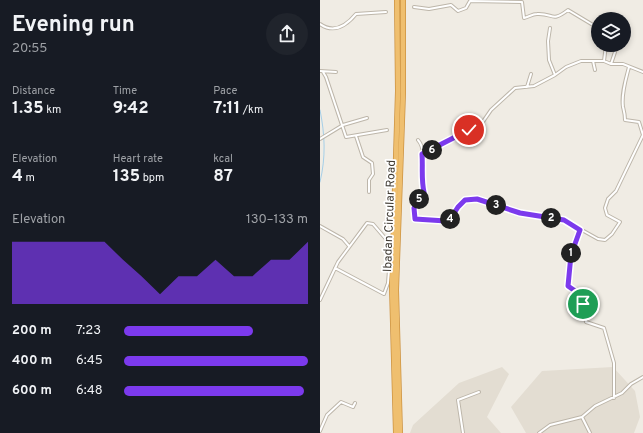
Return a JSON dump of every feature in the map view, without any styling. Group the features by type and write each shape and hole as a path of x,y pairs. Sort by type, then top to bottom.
{"highway":[{"name":"Ibadan Circular Road","path":"396,433 392,287 398,91 397,0"},
{"name":"Ibadan Circular Road","path":"400,433 396,290 403,93 403,0"}],"street":[{"path":"414,7 429,10 450,5 458,11 466,8 470,1 522,2 524,18 537,14 554,18 559,17 568,10 591,24"},
{"path":"320,24 325,28 333,29 349,23 356,14 386,12"},
{"path":"550,28 548,41 549,60 555,75"},
{"path":"604,61 605,52"},
{"path":"610,64 615,52"},
{"path":"422,154 480,126 490,110 515,88 534,86 555,75 566,66 581,61 604,61 610,64 623,64 643,72"},
{"path":"593,61 595,70"},
{"path":"418,140 421,144 424,165 421,180 424,192 414,208 415,219 446,221 451,218 458,207 465,200 477,199 520,213 564,220 580,230 606,240 620,222 606,215 605,208 608,199 616,191 643,135 639,122 625,120 623,107 625,84 629,67"},
{"path":"320,72 336,72"},
{"path":"323,72 346,137 387,130"},
{"path":"527,87 531,74"},
{"path":"321,139 342,126 367,118"},
{"path":"356,136 363,157 372,163 373,174 369,180 369,192"},
{"path":"320,300 335,268 349,246 367,223 373,224 391,245 388,283 384,294 335,268"},
{"path":"320,226 344,239 349,246"},
{"path":"580,230 571,255 568,286 578,293 583,304 586,322 604,328 607,334 614,364 614,398"},
{"path":"539,433 550,425 582,417 595,406 614,398 643,377"},
{"path":"463,433 458,400 479,392"},
{"path":"320,431 327,414 338,404 341,402 352,407 355,403"},
{"path":"582,417 590,433"}],"shaded area":[{"path":"502,367 509,374 487,417 501,433 410,433 413,425 459,383"},
{"path":"613,367 635,391 640,417 634,433 526,433 511,407 542,371"}],"waterway":[{"path":"320,110 324,146 320,182"}],"route":[{"path":"469,130 458,137 453,138 444,144 422,154 424,165 421,180 424,192 414,208 415,219 446,221 451,218 458,207 465,200 477,199 520,213 564,220 580,230 571,255 568,271 568,286 570,289 578,293 583,304"}]}
